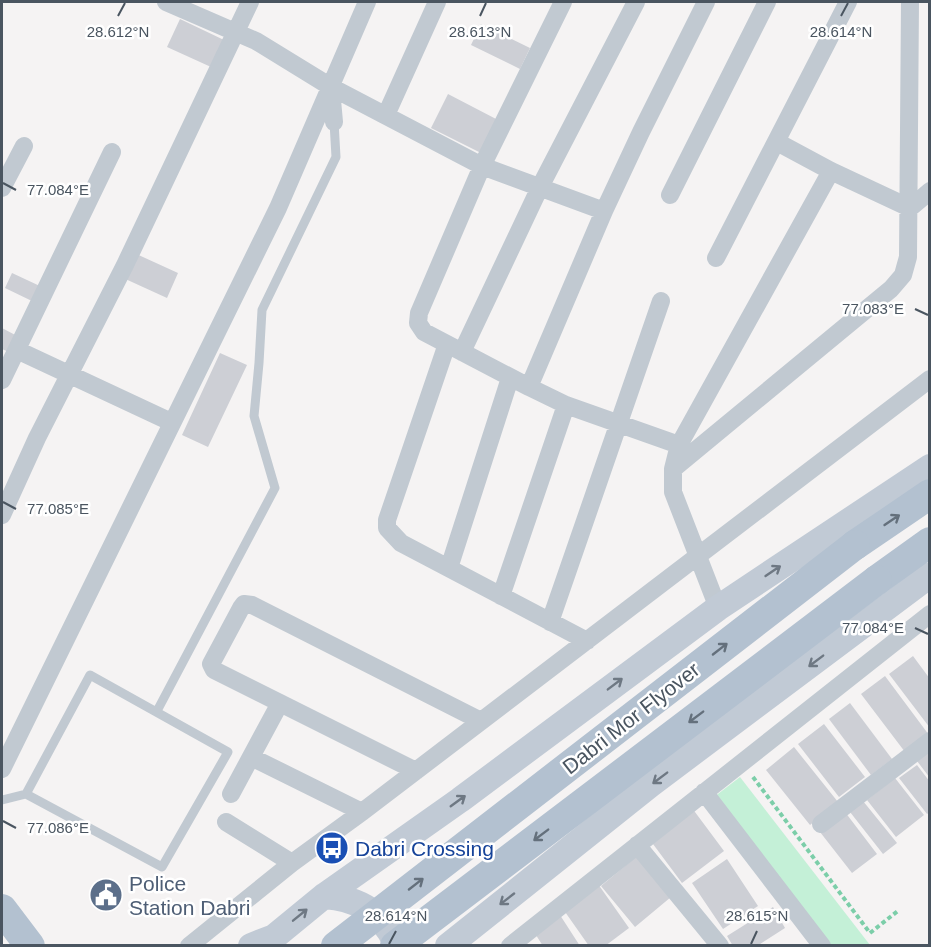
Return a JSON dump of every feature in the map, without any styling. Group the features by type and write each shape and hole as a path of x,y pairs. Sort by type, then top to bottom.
{"main road":[{"path":"251,945 274,937 324,896 460,800 718,608 930,467"},
{"name":"Dabri Mor Flyover","path":"336,945 855,545 930,494"},
{"name":"Dabri Mor Flyover","path":"396,945 930,542"},
{"path":"448,945 651,784 930,575"},
{"path":"324,896 340,897 370,909 393,934 396,945"},
{"path":"2,909 30,945"}],"street":[{"path":"166,2 256,41 331,87 482,166 604,211"},
{"path":"2,515 250,2"},
{"path":"2,770 171,422 243,282 278,208 367,2"},
{"path":"386,115 437,2"},
{"path":"563,2 482,166 419,313 418,323 424,332 566,405 679,445"},
{"path":"587,641 401,543 387,528 387,520 454,348 636,2"},
{"path":"529,387 604,211 706,2"},
{"path":"670,195 767,2"},
{"path":"716,258 848,2"},
{"path":"673,469 891,289 903,275 908,258 910,208 910,2"},
{"path":"331,87 334,122"},
{"path":"777,142 831,171 910,208"},
{"path":"2,188 24,146"},
{"path":"2,380 112,152"},
{"path":"718,608 699,555 681,517 674,492 673,469 679,445 831,171"},
{"path":"910,208 930,191"},
{"path":"550,622 661,302"},
{"path":"17,350 171,422"},
{"path":"449,568 510,378"},
{"path":"189,945 292,863 930,379"},
{"path":"501,596 566,405"},
{"path":"416,771 214,670 212,667 216,654 244,604 252,605 481,721"},
{"path":"510,945 930,614"},
{"path":"231,794 280,703"},
{"path":"821,824 930,741"},
{"path":"251,757 362,812"},
{"path":"704,792 822,945"},
{"path":"226,822 292,863"},
{"path":"637,845 720,945"}],"lane":[{"path":"157,711 275,488 254,416 260,363 262,310 336,157 334,122"},
{"path":"2,800 26,794 162,867 228,752 90,675 26,794"}],"path":[{"path":"742,762 870,933 899,910"}],"green space":[{"path":"740,777 870,945 822,945 714,797"}],"building":[{"path":"180,19 224,40 211,67 167,47"},
{"path":"481,24 530,48 520,69 471,45"},
{"path":"448,94 498,120 481,153 431,128"},
{"path":"132,252 178,273 167,298 121,277"},
{"path":"12,273 42,287 34,302 5,288"},
{"path":"2,328 19,337 11,353 2,349"},
{"path":"220,353 247,365 208,447 182,435"},
{"path":"913,656 930,679 930,728 889,674"},
{"path":"885,676 929,735 905,752 861,694"},
{"path":"850,703 892,759 871,775 829,719"},
{"path":"824,724 865,777 839,797 798,744"},
{"path":"794,747 838,802 810,825 766,770"},
{"path":"930,751 930,778 917,761"},
{"path":"917,765 930,782 930,812 927,814 899,778"},
{"path":"895,778 924,815 896,837 867,800"},
{"path":"863,801 897,843 883,854 850,812"},
{"path":"692,808 724,851 682,883 650,840"},
{"path":"845,812 877,854 852,873 820,832"},
{"path":"637,856 671,897 635,927 601,886"},
{"path":"727,859 758,906 723,929 692,883"},
{"path":"598,884 629,928 605,946 589,946 563,909"},
{"path":"773,907 785,928 757,946 733,946 727,936"},
{"path":"560,915 580,946 543,946 534,932"}],"place":[{"name":"Dabri Crossing","path":"332,848"},
{"name":"Police Station Dabri","path":"106,895"}]}
